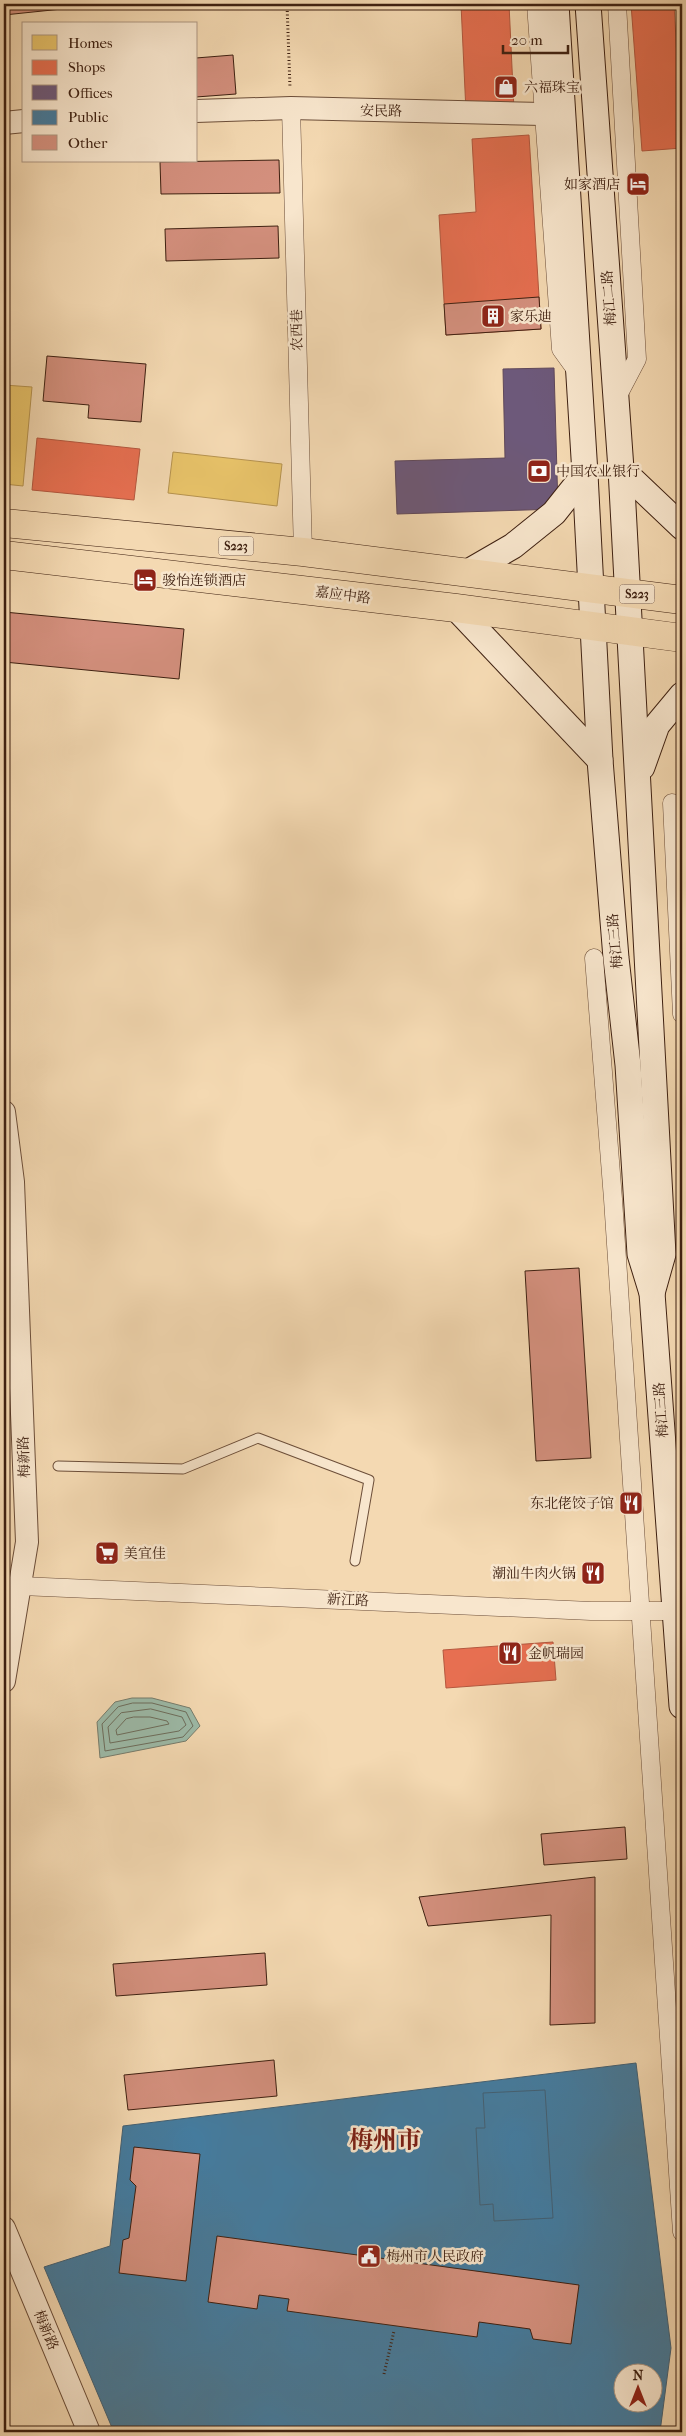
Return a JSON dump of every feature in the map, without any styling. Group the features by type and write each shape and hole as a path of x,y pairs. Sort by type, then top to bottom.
{"main road":[{"path":"556,4 553,120 579,375 591,588"},
{"name":"梅江二路","path":"588,4 628,592"},
{"path":"621,469 682,527"},
{"path":"468,572 513,546 554,513 585,474"},
{"name":"S223","path":"4,523 303,552 682,600"},
{"name":"嘉应中路","path":"4,555 456,608 682,638"},
{"name":"梅江三路","path":"591,588 600,760 616,958 628,1065 640,1254 652,1293 679,1612 682,1706"},
{"name":"梅江三路","path":"628,592 663,1254 652,1293"},
{"path":"456,608 600,760"},
{"path":"638,779 657,725 682,695"}],"street":[{"path":"536,4 553,120"},
{"path":"616,400 637,359 618,4"},
{"name":"安民路","path":"198,111 291,108 553,120"},
{"name":"农西巷","path":"291,108 303,552"},
{"path":"4,123 22,121"},
{"path":"672,803 682,1014"},
{"path":"594,958 613,1209 682,2232"},
{"name":"梅新路","path":"4,1112 27,1542 12,1587 4,1681"},
{"name":"新江路","path":"12,1587 581,1610 679,1612"},
{"name":"梅新路","path":"4,2228 89,2432"}],"lane":[{"path":"58,1466 183,1469 258,1438 369,1480 355,1561"}],"path":[{"path":"287,4 291,108"},
{"path":"384,2374 394,2331"}],"water":[{"path":"132,1698 152,1698 190,1708 200,1726 186,1741 100,1758 97,1722 115,1702"}],"building: Homes":[{"path":"4,385 32,387 23,486 4,484"},
{"path":"173,452 282,464 277,506 168,493"}],"building: Shops":[{"path":"461,4 509,4 514,110 466,112"},
{"path":"631,4 674,4 682,148 642,151"},
{"path":"529,135 541,329 446,335 439,215 476,212 472,139"},
{"path":"37,438 140,449 134,500 32,490"},
{"path":"553,1642 556,1680 446,1688 443,1650"}],"building: Offices":[{"path":"554,368 558,509 397,514 395,461 505,458 503,369"}],"building: Public":[{"name":"梅州市人民政府","path":"636,2063 671,2348 664,2401 664,2364 614,2364 614,2414 662,2414 660,2432 124,2432 113,2430 44,2267 110,2246 123,2126"},
{"path":"545,2090 553,2218 494,2221 493,2204 480,2205 476,2128 485,2128 483,2093"}],"building: Other":[{"path":"4,4 110,4 4,15"},
{"path":"233,55 236,94 198,97 198,58"},
{"path":"279,160 280,193 161,194 160,162"},
{"path":"278,226 279,258 166,261 165,229"},
{"name":"家乐迪","path":"539,297 541,329 446,335 444,304"},
{"path":"47,356 146,364 141,422 88,418 89,405 43,401"},
{"path":"4,612 184,629 179,679 4,662"},
{"path":"579,1268 591,1458 536,1461 525,1271"},
{"path":"625,1827 627,1859 544,1865 541,1834"},
{"path":"595,1877 595,2023 550,2025 551,1915 428,1926 419,1897"},
{"path":"265,1953 267,1985 116,1996 113,1964"},
{"path":"274,2060 277,2096 128,2110 124,2075"},
{"path":"134,2147 200,2154 186,2281 119,2273 123,2240 129,2238 136,2186 130,2180"},
{"path":"217,2236 579,2285 571,2344 533,2339 530,2329 479,2322 477,2337 287,2311 289,2299 259,2295 257,2309 208,2302"}],"place":[{"name":"六福珠宝","path":"506,87"},
{"name":"如家酒店","path":"638,184"},
{"name":"家乐迪","path":"493,316"},
{"name":"中国农业银行","path":"539,471"},
{"name":"骏怡连锁酒店","path":"145,580"},
{"name":"东北佬饺子馆","path":"631,1503"},
{"name":"美宜佳","path":"107,1553"},
{"name":"潮汕牛肉火锅","path":"593,1573"},
{"name":"金帆瑞园","path":"510,1653"},
{"name":"梅州市人民政府","path":"369,2256"}],"district":[{"name":"梅州市","path":"385,2140"}]}
